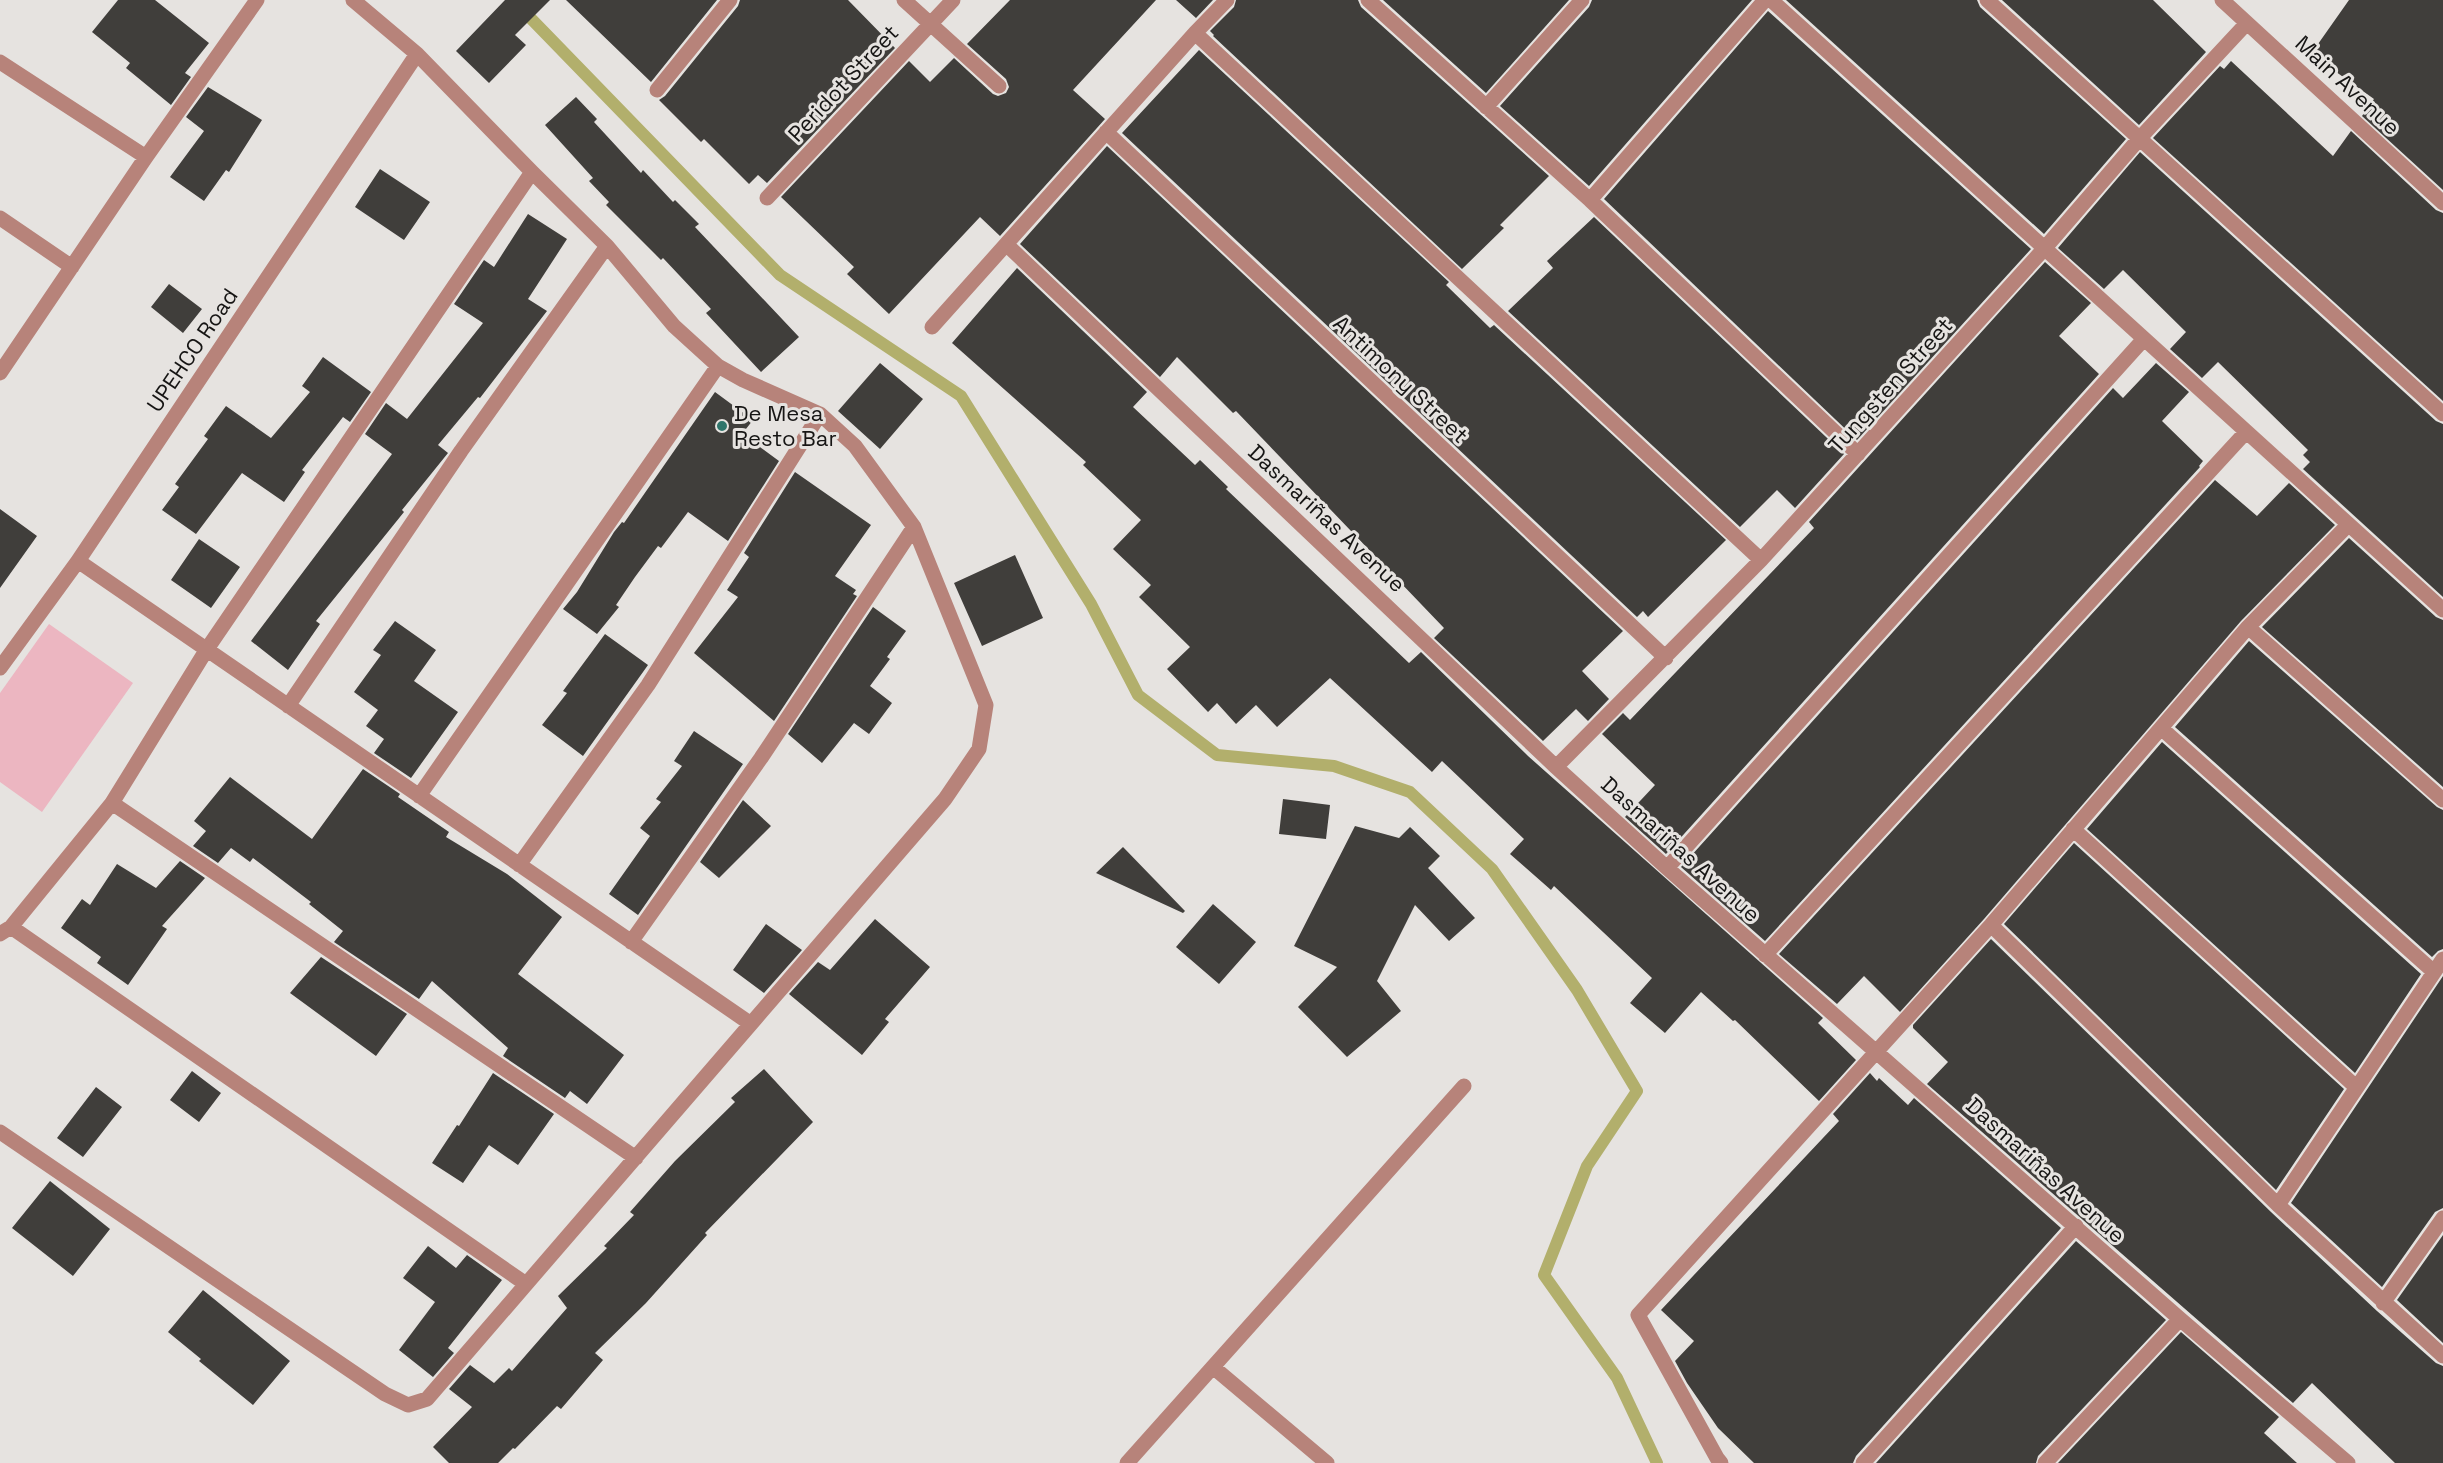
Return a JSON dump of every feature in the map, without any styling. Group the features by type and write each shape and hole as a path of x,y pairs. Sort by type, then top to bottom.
{"street":[{"path":"0,373 146,157 257,0"},
{"path":"0,1132 385,1394 408,1405 427,1399 945,799 980,749 986,705 914,527 855,446 820,414 743,380 718,366 674,326 608,246 417,54 353,0"},
{"path":"657,90 730,0"},
{"path":"904,0 999,86"},
{"name":"Peridot Street","path":"767,198 953,0"},
{"path":"932,327 1227,0"},
{"path":"1368,0 1590,200 1858,454"},
{"path":"1486,107 1582,0"},
{"path":"1590,200 1765,0"},
{"path":"1771,0 2443,610"},
{"path":"1987,0 2443,414"},
{"name":"Main Avenue","path":"2222,0 2443,203"},
{"name":"Tungsten Street","path":"1556,767 1761,560 2044,249 2139,139 2247,23"},
{"path":"1195,33 1761,560"},
{"name":"UPEHCO Road","path":"0,668 78,561 417,54"},
{"path":"0,62 146,157"},
{"name":"Antimony Street","path":"1106,132 1666,658"},
{"path":"526,1284 5,931 112,803 207,650 532,172"},
{"path":"0,218 72,267"},
{"name":"Dasmariñas Avenue","path":"1007,245 1556,767 1667,868 2180,1319 2348,1463"},
{"path":"288,706 461,451 608,246"},
{"path":"1667,868 2144,339"},
{"path":"419,796 718,366"},
{"path":"519,865 648,685 820,414"},
{"path":"1765,955 2246,432"},
{"path":"1721,1463 1638,1315 1991,926 2248,627 2348,525"},
{"path":"631,942 762,758 914,527"},
{"path":"78,561 751,1024"},
{"path":"2248,627 2443,800"},
{"path":"2161,728 2434,972"},
{"path":"112,803 636,1158"},
{"path":"2073,829 2356,1088"},
{"path":"1991,926 2278,1204 2443,1356"},
{"path":"2278,1204 2443,959"},
{"path":"1127,1463 1464,1086"},
{"path":"2383,1303 2443,1218"},
{"path":"1863,1463 2076,1226"},
{"path":"2045,1463 2180,1319"},
{"path":"1213,1367 1327,1463"}],"shaded area":[{"path":"49,624 133,683 42,812 0,782 0,693"}],"building":[{"path":"118,0 155,0 209,43 185,73 191,77 171,105 126,68 130,63 92,32"},
{"path":"505,0 550,0 515,35 526,45 489,83 456,51"},
{"path":"566,0 717,0 651,82"},
{"path":"740,0 848,0 895,48 767,183 758,175 749,184 704,139 701,142 659,100 665,96 738,6"},
{"path":"1010,0 1156,0 1073,90 1105,119 1000,236 980,217 889,314 847,274 854,267 781,197 909,61 930,82 954,58 993,94 998,96 1006,93 1009,87 1006,79 967,44"},
{"path":"1176,0 1213,0 1196,18"},
{"path":"1236,0 1358,0 1361,7 1549,176 1500,225 1504,228 1462,269 1213,36 1210,31 1234,7"},
{"path":"1383,0 1569,0 1486,93"},
{"path":"1592,0 1752,0 1589,186 1500,106 1589,7"},
{"path":"1786,0 1977,0 1980,7 2126,139 2044,234"},
{"path":"2002,0 2153,0 2206,52 2139,125"},
{"path":"2349,0 2443,0 2443,190 2362,116 2374,99 2311,54"},
{"path":"1768,11 2031,249 1857,440 1604,199"},
{"path":"1199,50 1449,282 1446,285 1490,328 1494,325 1726,540 1648,617 1643,611 1637,617 1122,133"},
{"path":"2231,61 2333,156 2351,131 2436,210 2443,213 2443,401 2153,138 2220,66 2224,69"},
{"path":"208,87 262,120 229,172 226,170 204,201 170,177 204,131 186,117"},
{"path":"576,97 597,119 594,122 641,173 643,170 673,202 675,200 699,224 695,227 799,337 761,372 706,313 711,309 663,258 661,260 606,205 609,202 589,181 593,178 545,125"},
{"path":"1107,146 1623,631 1582,671 1609,699 1588,721 1576,709 1543,741 1434,638 1444,628 1236,411 1233,413 1177,357 1160,377 1020,244"},
{"path":"2140,152 2436,421 2443,424 2443,597 2303,469 2310,462 2303,455 2308,450 2218,362 2202,378 2170,349 2186,332 2123,270 2104,289 2058,248"},
{"path":"380,169 430,202 404,240 355,207"},
{"path":"528,214 567,239 528,299 547,311 480,398 478,397 438,445 448,453 402,510 404,512 316,621 320,624 288,670 251,641 392,454 365,434 386,403 407,419 483,323 454,304 484,260 494,267"},
{"path":"1594,217 1844,454 1795,508 1777,490 1740,527 1508,311 1553,268 1547,261"},
{"path":"2045,262 2091,303 2059,336 2099,374 1666,854 1625,817 1655,785 1602,734 1623,713 1630,720 1814,528 1809,522"},
{"path":"1017,268 1147,392 1133,407 1195,465 1200,460 1228,487 1226,489 1409,663 1421,652 1528,756 1823,1018 1818,1023 1856,1060 1819,1101 1735,1020 1733,1021 1701,992 1665,1033 1630,1003 1652,978 1554,886 1551,890 1510,854 1524,839 1442,761 1432,772 1330,678 1277,727 1256,705 1236,724 1217,703 1208,712 1167,669 1190,647 1139,597 1151,585 1113,549 1141,520 1083,465 1086,462 952,343"},
{"path":"169,284 202,309 183,333 151,307"},
{"path":"323,357 371,392 350,422 343,417 302,470 305,472 284,502 242,473 196,534 162,510 179,487 175,484 208,439 204,436 226,406 271,438 310,392 302,386"},
{"path":"880,363 923,399 880,449 838,411"},
{"path":"2156,363 2189,392 2162,421 2203,461 2200,467 1765,941 1681,867 2113,388 2123,398"},
{"path":"715,392 753,420 742,434 779,461 728,541 688,512 661,548 658,546 616,605 619,607 597,634 563,609 577,592 614,532 622,522 624,523"},
{"path":"795,472 871,525 835,576 856,590 853,594 857,596 774,721 694,653 738,597 727,590 749,557 744,553"},
{"path":"2215,480 2257,516 2289,483 2335,525 2241,621 1984,919 1900,1012 1864,976 1837,1004 1779,954"},
{"path":"0,509 37,536 0,588"},
{"path":"2349,538 2436,617 2443,620 2443,787 2262,627"},
{"path":"199,539 240,567 211,608 171,580"},
{"path":"1015,555 1043,618 982,646 954,583"},
{"path":"873,607 906,631 887,657 890,659 870,686 892,703 869,734 854,723 822,763 788,734"},
{"path":"395,621 436,650 414,681 458,712 411,778 374,753 384,739 366,726 378,710 354,692 381,655 373,650"},
{"path":"605,634 648,665 583,756 542,725 567,693 563,691"},
{"path":"2249,641 2443,810 2443,949 2432,957 2175,727"},
{"path":"694,731 743,764 638,915 609,894 650,836 640,828 661,802 656,799 682,766 674,761"},
{"path":"2162,742 2421,974 2355,1073 2087,829"},
{"path":"363,769 400,794 398,797 449,832 446,837 507,874 562,917 518,974 624,1055 587,1104 570,1091 565,1098 503,1056 508,1048 432,981 419,999 334,942 343,931 309,904 311,902 253,858 250,862 231,848 218,863 193,846 206,831 194,821 230,777 312,839"},
{"path":"1283,799 1330,805 1326,839 1279,834"},
{"path":"743,800 771,826 719,878 700,862"},
{"path":"1355,826 1399,838 1410,827 1440,856 1428,868 1475,918 1449,941 1415,905 1377,981 1401,1011 1347,1057 1298,1007 1337,967 1294,946"},
{"path":"2074,843 2344,1089 2276,1190 2004,924"},
{"path":"1123,847 1185,911 1183,913 1096,873"},
{"path":"180,861 205,878 162,926 167,929 128,985 97,963 101,957 61,928 82,899 90,905 117,864 156,888"},
{"path":"1213,904 1256,942 1219,984 1176,947"},
{"path":"875,919 930,967 885,1019 889,1022 862,1055 789,994 818,962 830,970"},
{"path":"766,924 802,950 764,993 733,970"},
{"path":"1991,939 2271,1212 2377,1311 2436,1363 2443,1366 2443,1463 2395,1463 2312,1383 2293,1403 1927,1084 1948,1062 1913,1028 1913,1025"},
{"path":"321,957 407,1014 376,1056 290,993"},
{"path":"2443,976 2443,1208 2435,1212 2382,1287 2291,1203"},
{"path":"764,1069 813,1122 705,1233 707,1235 646,1303 595,1353 603,1360 561,1409 557,1406 498,1463 449,1463 433,1447 472,1407 449,1389 470,1365 494,1383 509,1368 512,1371 567,1308 558,1296 607,1248 604,1246 634,1215 630,1212 675,1161 735,1102 731,1098"},
{"path":"192,1071 221,1093 199,1122 170,1100"},
{"path":"493,1073 554,1114 518,1165 489,1145 463,1183 432,1163"},
{"path":"1870,1073 1877,1081 1879,1078 1908,1105 1914,1098 2061,1228 1856,1456 1853,1463 1754,1463 1718,1428 1687,1383 1675,1361 1694,1341 1661,1310 1839,1121 1833,1114"},
{"path":"96,1087 122,1107 83,1157 57,1138"},
{"path":"50,1181 110,1229 73,1276 12,1228"},
{"path":"2443,1235 2443,1343 2397,1300"},
{"path":"2076,1241 2166,1320 2038,1456 2036,1463 1876,1463"},
{"path":"428,1246 456,1268 467,1255 502,1280 448,1348 454,1353 433,1377 399,1350 435,1302 403,1278"},
{"path":"203,1290 290,1361 253,1405 199,1361 201,1359 168,1332"},
{"path":"2181,1332 2279,1417 2264,1433 2297,1463 2058,1463"}],"waterway":[{"path":"513,0 780,275 961,396 1091,604 1138,695 1217,755 1334,766 1410,792 1492,869 1577,990 1637,1091 1587,1166 1544,1275 1617,1378 1657,1463"}],"place":[{"name":"De Mesa Resto Bar","path":"722,426"}]}
